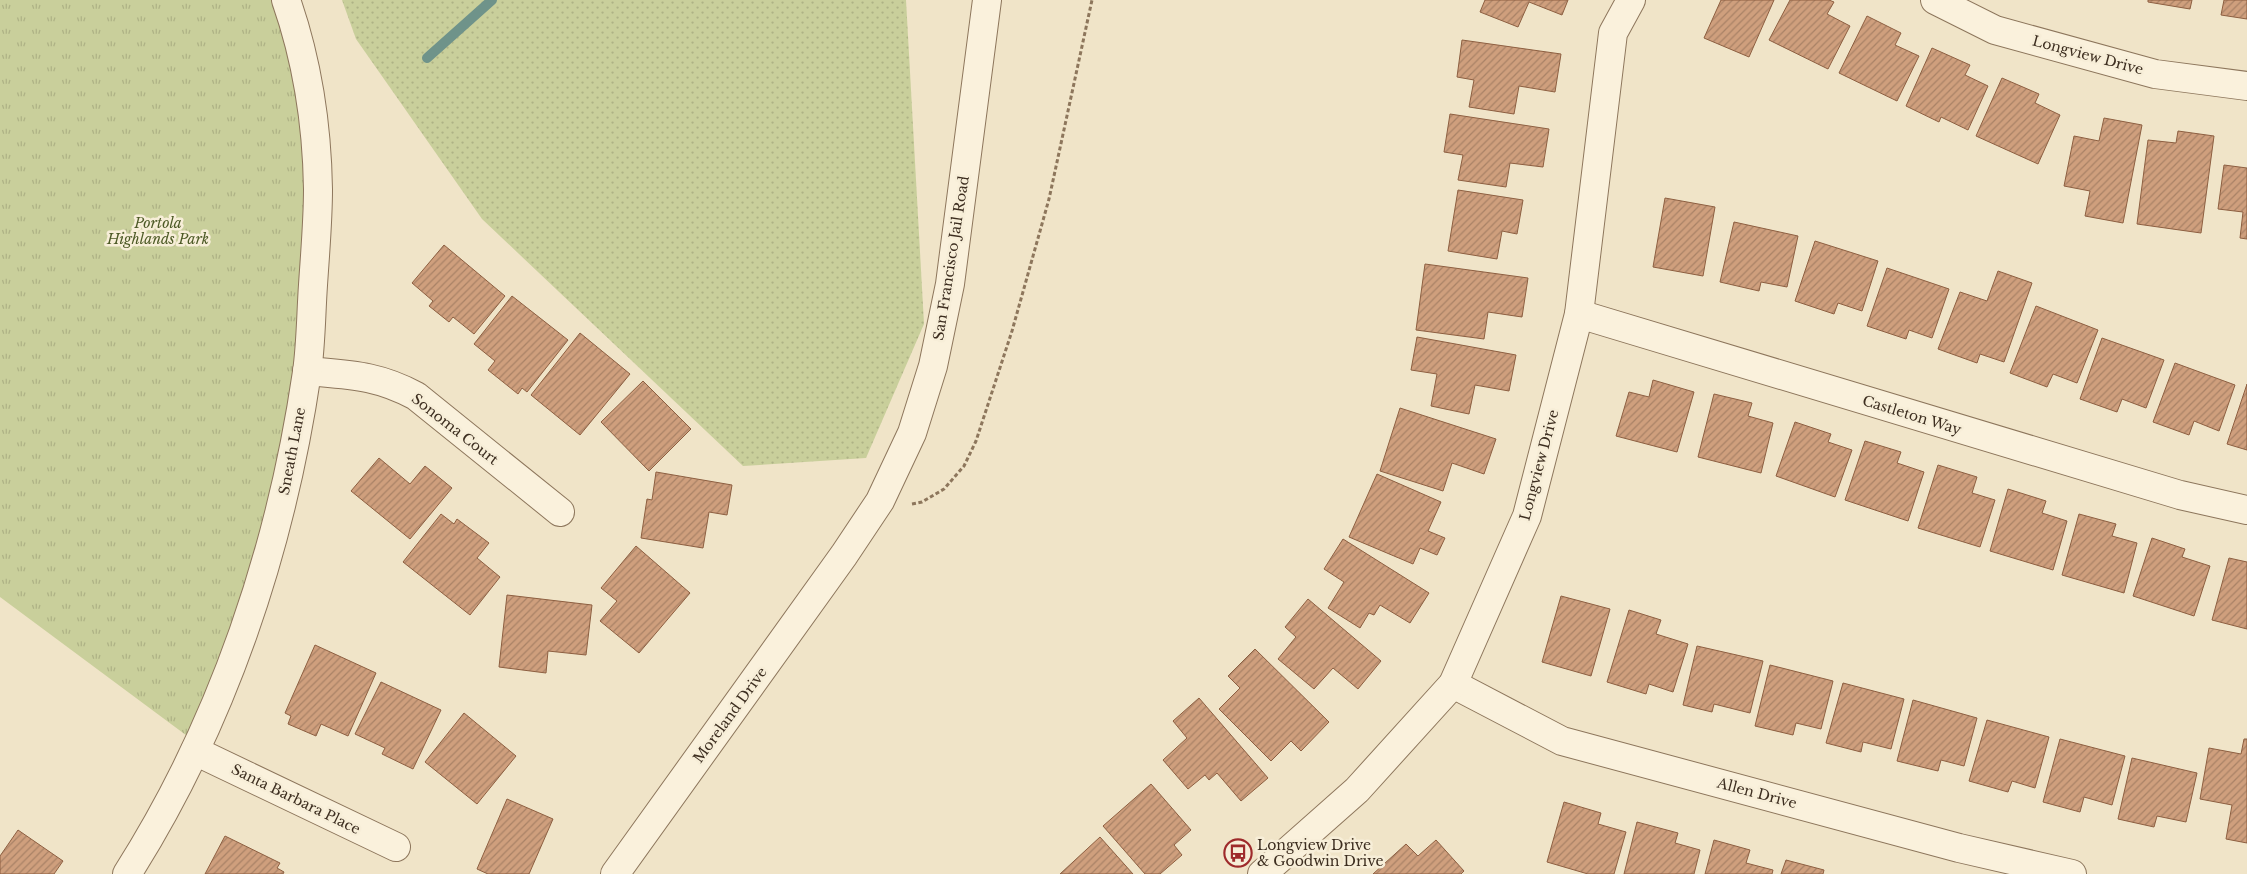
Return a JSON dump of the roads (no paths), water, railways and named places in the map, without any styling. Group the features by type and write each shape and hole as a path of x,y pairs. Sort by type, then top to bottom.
{"street":[{"name":"Sneath Lane","path":"127,874 157,827 196,751 233,663 264,571 288,476 307,371 318,189 311,104 295,26 286,0"},
{"name":"San Francisco Jail Road","path":"844,555 880,501 912,432 933,366 950,284 987,0"},
{"name":"Longview Drive","path":"1265,873 1357,790 1453,684 1527,516 1579,314 1613,33 1630,0"},
{"name":"Longview Drive","path":"1935,0 1995,30 2155,74 2247,86"},
{"name":"Castleton Way","path":"1579,314 2180,495 2247,510"},
{"name":"Sonoma Court","path":"307,371 373,378 394,384 416,396 560,512"},
{"name":"Moreland Drive","path":"615,874 844,555"},
{"name":"Allen Drive","path":"1453,684 1562,741 1959,848 2072,874"},
{"name":"Santa Barbara Place","path":"196,751 396,847"}],"waterway":[{"path":"427,58 492,0"}],"place":[{"name":"Longview Drive & Goodwin Drive","path":"1238,853"}],"park label":[{"name":"Portola Highlands Park","path":"158,232"}]}
